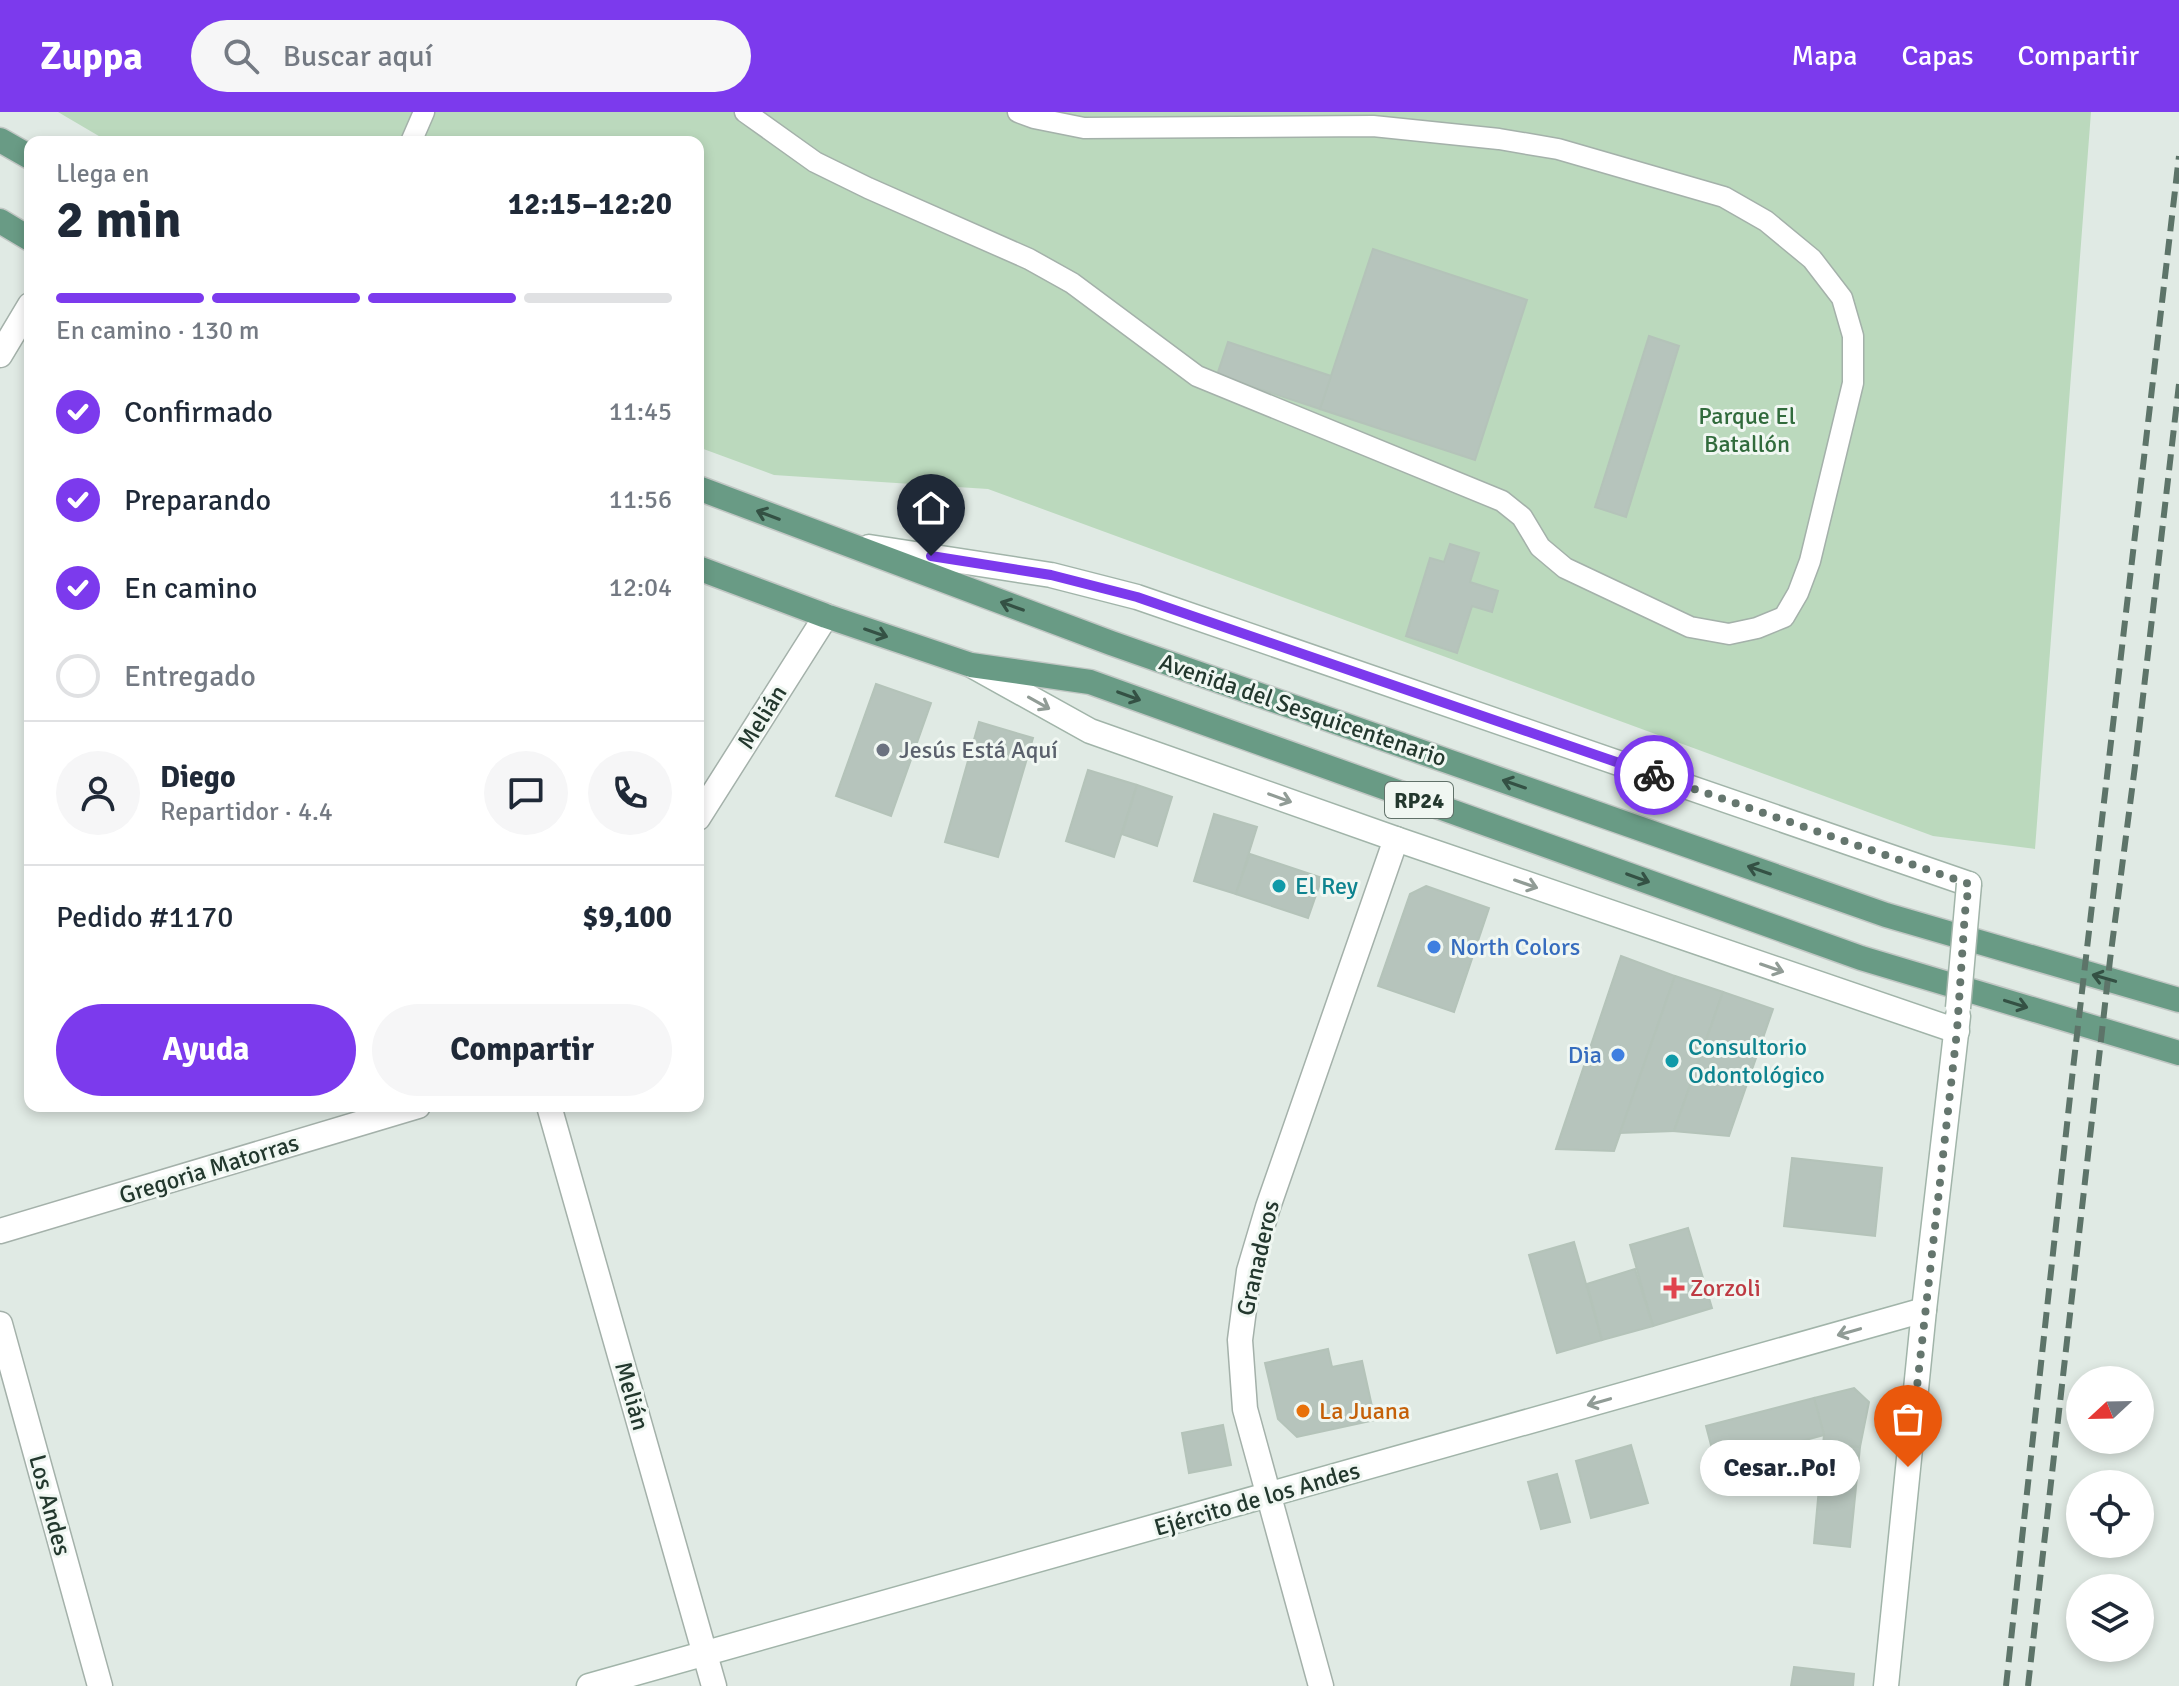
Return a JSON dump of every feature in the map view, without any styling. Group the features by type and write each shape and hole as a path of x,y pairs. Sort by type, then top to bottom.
{"main road":[{"path":"0,140 24,154"},
{"path":"0,221 24,235"},
{"name":"Avenida del Sesquicentenario","path":"704,490 1111,643 1886,915 2179,1000"},
{"name":"Avenida del Sesquicentenario","path":"704,570 971,665 1090,682 1861,958 2179,1053"}],"street":[{"path":"0,355 24,315"},
{"name":"Avenida del Sesquicentenario","path":"841,542 1051,575 1137,597 1969,884 1958,1020 1396,839 1090,731 971,665"},
{"name":"Melián","path":"704,809 826,616"},
{"name":"Granaderos","path":"1321,1686 1245,1409 1240,1340 1249,1271 1268,1207 1396,839"},
{"path":"1886,1686 1924,1310 1958,1020"},
{"name":"Gregoria Matorras","path":"0,1231 398,1112"},
{"name":"Melián","path":"551,1112 714,1686"},
{"name":"Ejército de los Andes","path":"589,1686 1924,1310"},
{"name":"Los Andes","path":"0,1324 100,1686"}],"lane":[{"path":"414,136 424,112"},
{"path":"745,112 815,162 1029,259 1072,283 1197,376 1502,501 1522,517 1540,547 1565,568 1690,627 1729,634 1757,628 1784,617 1798,593 1810,561 1853,383 1853,336 1842,298 1812,259 1766,221 1724,197 1558,149 1499,139 1373,126 1084,128 1018,112"}],"green space":[{"name":"Parque El Batallón","path":"58,112 2091,112 2035,849 1933,836 988,489 774,475 704,449 704,136 99,136"}],"building":[{"path":"1373,249 1527,300 1475,460 1320,409"},
{"path":"1649,336 1679,346 1626,517 1595,507"},
{"path":"1228,342 1331,376 1320,409 1217,375"},
{"path":"1450,544 1479,553 1470,582 1498,591 1492,612 1472,606 1457,653 1406,636 1430,558 1444,562"},
{"name":"Jesús Está Aquí","path":"876,684 931,703 891,816 836,796"},
{"path":"979,722 1033,738 998,857 945,842"},
{"path":"1088,770 1137,785 1114,857 1066,841"},
{"path":"1137,785 1172,797 1157,846 1122,834"},
{"path":"1214,814 1257,827 1236,894 1194,881"},
{"name":"El Rey","path":"1250,854 1322,878 1308,918 1236,894"},
{"name":"North Colors","path":"1426,886 1489,908 1454,1012 1378,986 1410,894"},
{"name":"Dia","path":"1621,956 1675,976 1614,1151 1556,1149"},
{"name":"Consultorio Odontológico","path":"1675,976 1723,992 1674,1131 1620,1133"},
{"path":"1723,992 1773,1009 1729,1136 1674,1131"},
{"path":"1792,1158 1882,1168 1875,1236 1784,1226"},
{"name":"Zorzoli","path":"1688,1228 1712,1308 1653,1326 1630,1245"},
{"path":"1574,1242 1602,1340 1557,1353 1529,1255"},
{"path":"1635,1269 1653,1326 1602,1340 1587,1284"},
{"path":"1328,1349 1332,1367 1362,1361 1375,1420 1297,1437 1278,1419 1265,1363"},
{"path":"1854,1388 1869,1402 1860,1447 1823,1444 1824,1435 1814,1398"},
{"path":"1814,1398 1824,1435 1716,1464 1706,1426"},
{"path":"1223,1425 1231,1465 1189,1473 1182,1433"},
{"path":"1823,1444 1860,1447 1850,1547 1814,1543"},
{"path":"1631,1445 1648,1503 1591,1518 1576,1461"},
{"path":"1557,1474 1570,1522 1541,1529 1528,1482"},
{"path":"1794,1667 1854,1674 1853,1686 1791,1686"}],"railway":[{"path":"2006,1686 2073,1069 2179,156"},
{"path":"2028,1686 2179,384"}],"way so far":[{"path":"1654,775 1969,884 1957,1031 1908,1467"}],"place":[{"name":"Jesús Está Aquí","path":"883,750"},
{"name":"El Rey","path":"1279,886"},
{"name":"North Colors","path":"1434,947"},
{"name":"Dia","path":"1618,1055"},
{"name":"Consultorio Odontológico","path":"1672,1061"},
{"name":"Zorzoli","path":"1674,1288"},
{"name":"La Juana","path":"1303,1411"},
{"name":"Cesar..Po!","path":"1908,1467"}],"route":[{"path":"931,556 1051,575 1137,597 1654,775"}]}
